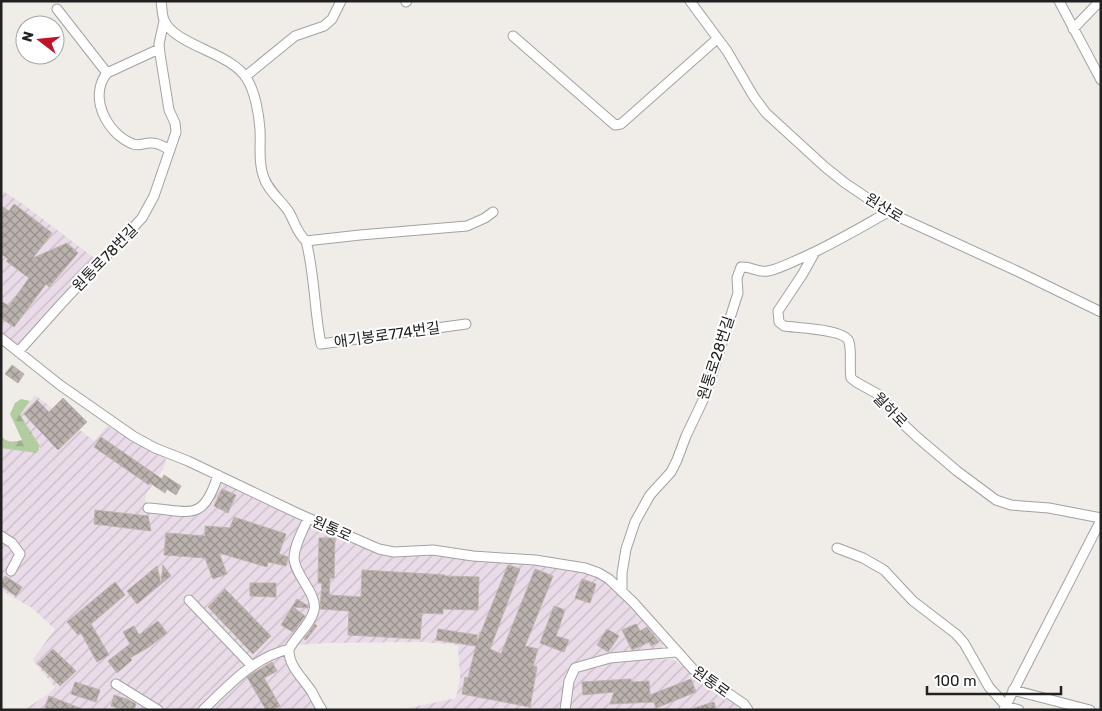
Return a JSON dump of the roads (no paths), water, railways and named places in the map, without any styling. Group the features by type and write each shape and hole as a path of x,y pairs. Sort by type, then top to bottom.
{"street":[{"path":"160,1 164,21 159,49 107,73 101,86 100,107 106,122 117,133 134,145 140,146 153,142 170,150"},
{"path":"164,21 179,36 227,60 246,76 295,36 324,26 332,19 341,1"},
{"name":"원산로","path":"690,1 730,57 766,113 825,166 888,212 1101,312"},
{"path":"1059,1 1101,80"},
{"path":"1073,29 1100,1"},
{"path":"57,10 107,73"},
{"path":"512,36 615,125 621,124 717,39"},
{"name":"원통로78번길","path":"18,352 142,218 154,196 176,132 164,84 159,49"},
{"name":"애기봉로774번길","path":"246,76 251,86 260,129 260,153 263,176 267,185 283,203 294,221 298,234 306,241 310,257 321,344 466,324"},
{"path":"306,241 360,234 467,226 493,212"},
{"name":"원통로28번길","path":"622,591 622,573 626,549 635,522 650,495 671,472 705,396 738,293 737,278 741,267 747,266 756,270 766,271 780,268 815,252 888,212"},
{"name":"월하로","path":"815,252 778,311 779,322 784,326 825,331 845,336 849,340 850,346 851,378 881,396 899,420 917,437 957,471 996,500 1010,505 1049,508 1101,519 1005,708"},
{"name":"원통로","path":"1,338 102,416 133,436 155,448 174,454 308,518 385,551 433,550 473,556 559,563 599,573 622,591 651,621 692,669 744,704 748,710"},
{"path":"148,508 187,512 201,508 207,502 218,475"},
{"path":"308,518 298,542 294,558 296,567 314,601 315,607 310,619 289,649 288,654 292,664 322,710"},
{"path":"1,536 12,543 20,554 10,571"},
{"path":"837,548 863,558 884,570 914,601 956,634 964,643 989,687 1005,708 1019,710"},
{"path":"189,600 252,666"},
{"path":"203,710 252,666 272,654 289,649"},
{"path":"565,710 569,681 575,668 610,658 676,652"},
{"path":"116,684 158,710"},
{"path":"1013,690 1090,710"}]}
